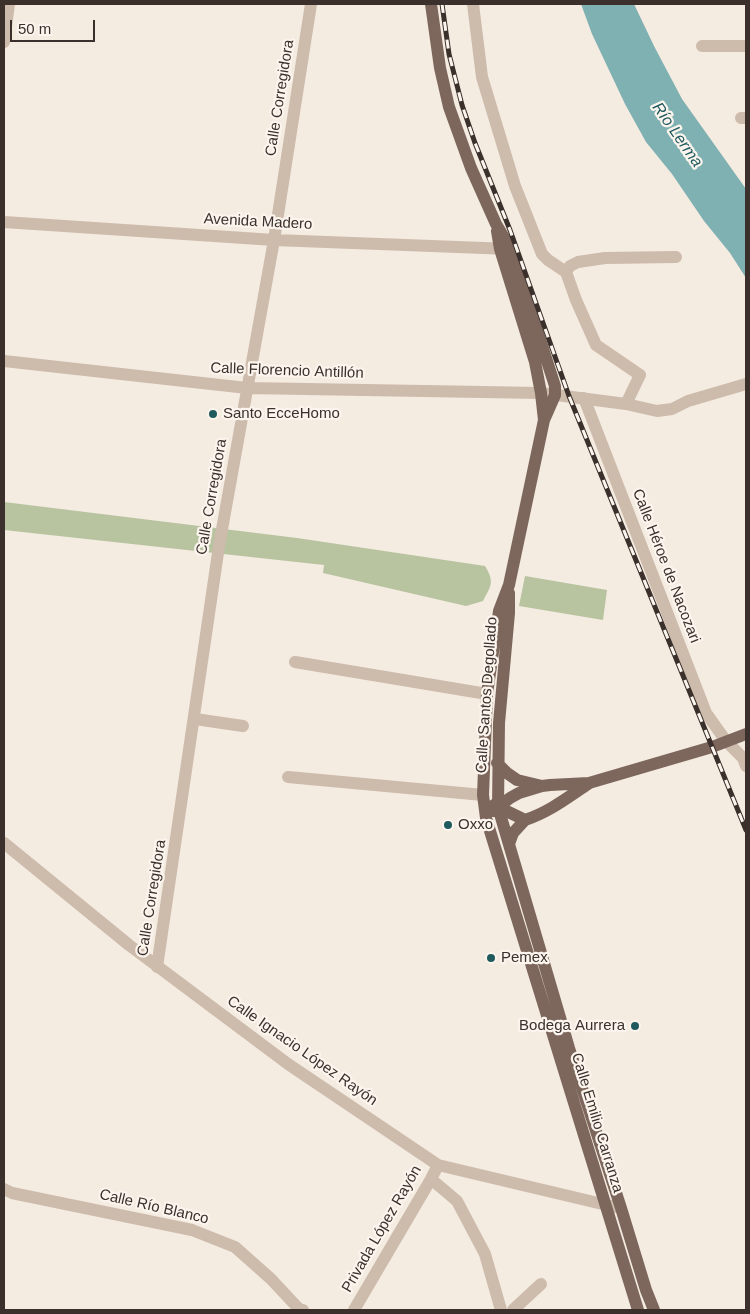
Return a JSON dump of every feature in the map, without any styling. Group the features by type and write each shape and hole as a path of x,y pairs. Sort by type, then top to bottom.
{"main road":[{"path":"431,4 440,68 449,107 471,168 496,224 553,376 555,395"},
{"path":"505,249 535,362 541,393"},
{"name":"Calle Santos Degollado","path":"541,393 544,420"},
{"name":"Calle Santos Degollado","path":"484,798 487,694 499,611 509,585 544,420 555,395"},
{"name":"Calle Santos Degollado","path":"498,807 497,763 509,613 509,585"},
{"path":"486,818 510,798 542,786 589,783 712,747 726,740 746,734"},
{"path":"497,763 506,773 517,780 542,786"},
{"path":"509,844 511,836 525,820 540,815 589,783"},
{"path":"484,798 525,820"},
{"name":"Calle Emilio Carranza","path":"484,798 486,818 638,1310"},
{"name":"Calle Emilio Carranza","path":"498,807 569,1048 654,1310"}],"street":[{"path":"4,42 9,4"},
{"name":"Calle Corregidora","path":"158,967 219,546 274,240 311,4"},
{"path":"473,4 482,77 515,186 542,254 566,272 596,345 640,375 626,404"},
{"path":"702,46 746,46"},
{"name":"Avenida Madero","path":"4,222 274,240 505,249"},
{"path":"566,272 570,266 578,262 676,257"},
{"name":"Calle Florencio Antillón","path":"4,361 247,388 541,393 626,404 657,411 746,384"},
{"name":"Calle Héroe de Nacozari","path":"584,398 706,713 726,740 743,758 746,766"},
{"path":"295,662 487,694"},
{"path":"195,719 243,726"},
{"path":"288,777 484,798"},
{"name":"Calle Ignacio López Rayón","path":"4,843 128,945 288,1064 438,1165 621,1208"},
{"name":"Privada López Rayón","path":"354,1310 438,1165"},
{"path":"431,1180 457,1201 486,1254 501,1310"},
{"name":"Calle Río Blanco","path":"4,1189 12,1193 192,1230 235,1247 303,1310"},
{"path":"513,1310 541,1284"}],"green space":[{"path":"4,502 297,538 485,566 490,576 491,584 483,601 466,606 323,573 324,565 4,530"},
{"path":"525,576 607,590 603,620 519,606"}],"water":[{"name":"Río Lerma","path":"581,4 634,4 682,99 746,189 746,278 672,174 646,142 625,104 592,34"}],"railway":[{"path":"442,4 449,54 462,105 475,143 510,230 569,396 746,830"}],"place":[{"name":"Santo EcceHomo","path":"213,414"},
{"name":"Oxxo","path":"448,825"},
{"name":"Pemex","path":"491,958"},
{"name":"Bodega Aurrera","path":"635,1026"}]}
